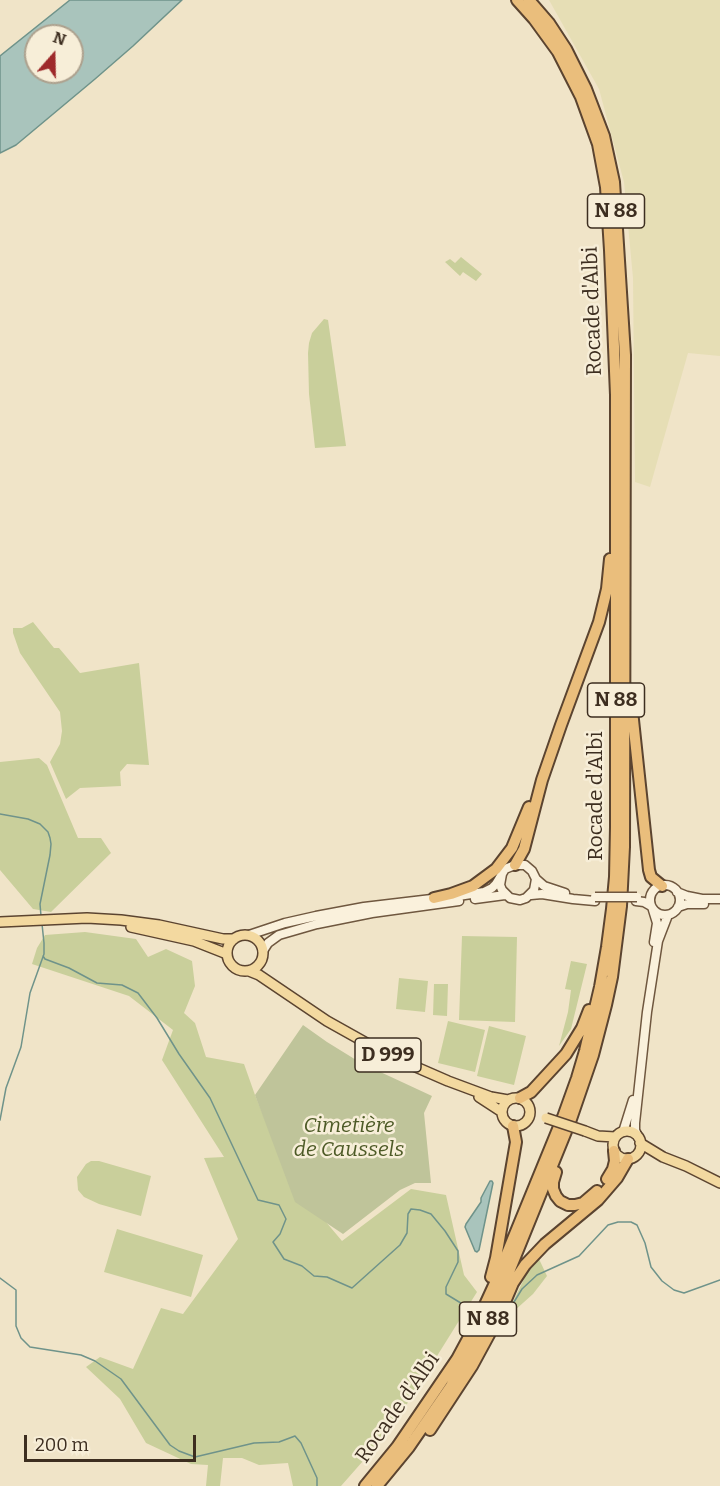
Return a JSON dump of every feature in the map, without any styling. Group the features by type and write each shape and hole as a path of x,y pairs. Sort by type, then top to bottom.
{"highway":[{"name":"Rocade d'Albi","path":"365,1486 397,1447 457,1359 495,1283 570,1098 591,1026 608,947 615,877 616,837 617,476 615,345 608,206 598,144 581,97 558,52 517,0"},
{"name":"Rocade d'Albi","path":"377,1486 409,1447 451,1386 481,1333 504,1284 565,1134 593,1055 606,1005 621,906 624,858 625,356 614,182 604,136 586,89 566,49 549,23 529,0"},
{"path":"515,864 524,849 542,780 603,609 611,543 616,523"},
{"path":"624,662 629,675 649,870 657,889"},
{"path":"434,898 473,886 496,869 504,859 517,838 561,725"},
{"path":"520,1098 531,1092 566,1054 575,1040 587,1017 601,957 608,947"},
{"path":"478,1320 479,1310 493,1273 496,1258 516,1142 513,1126"},
{"path":"565,1134 566,1144 553,1182 553,1189 555,1196 568,1205 583,1203 599,1190 613,1169 614,1150"},
{"path":"384,1486 424,1438 461,1384 485,1344 513,1283 534,1253 598,1200 632,1157"}],"main road":[{"path":"0,922 87,918 121,920 223,939 234,939 316,916 364,907 484,892 492,888 505,869 515,864 529,868 544,886 595,899"},
{"path":"502,874 500,885 506,895 515,900 542,894 573,899 637,899 657,889 670,887 694,898 720,899"},
{"path":"531,895 536,879"},
{"path":"614,1150 614,1141 619,1135 632,1104 635,1088 646,987 657,923 650,899 657,889"},
{"path":"677,892 678,907"},
{"path":"54,919 116,925 160,933 228,957 239,970 249,970 260,963 268,943 279,935 317,924 396,909 506,895"},
{"path":"637,899 660,914 668,915"},
{"path":"632,1157 639,1152 635,1122 648,1000 658,941 668,915 678,907 692,903 720,904"},
{"path":"249,935 259,941 263,951"},
{"path":"228,957 228,948 234,939"},
{"name":"D 999","path":"260,963 268,975 329,1018 336,1026"},
{"name":"D 999","path":"249,970 327,1021 387,1054 483,1099 502,1112"},
{"name":"D 999","path":"448,1081 491,1097 508,1100"},
{"path":"528,1121 531,1114 527,1103 520,1098 508,1100 502,1112 506,1121 513,1126 544,1118"},
{"path":"530,1109 544,1118 598,1136 618,1156 663,1158 686,1166 720,1183"},
{"path":"598,1136 630,1132 663,1158"}],"shaded area":[{"path":"549,0 720,0 720,356 688,353 650,487 635,482 633,278 624,182 599,89"}],"green space":[{"path":"461,257 482,274 476,281 463,272 460,276 445,262 450,259 455,263"},
{"path":"324,319 328,320 346,446 315,448 309,394 308,353 312,333"},
{"path":"33,622 54,648 59,648 80,673 139,663 149,765 127,764 120,772 121,786 80,788 66,799 50,762 60,744 62,731 60,712 20,653 13,633 13,628 22,628"},
{"path":"39,758 47,765 78,838 101,838 111,853 51,912 33,909 0,870 0,762"},
{"path":"85,932 136,939 148,957 166,949 192,961 195,986 184,1013 195,1023 206,1057 244,1064 289,1178 342,1241 411,1189 446,1195 464,1275 477,1292 392,1428 341,1486 293,1486 288,1463 259,1465 242,1458 223,1458 220,1486 206,1486 208,1465 191,1464 146,1443 120,1399 86,1367 100,1357 133,1369 161,1308 183,1314 238,1239 204,1158 224,1157 162,1060 173,1030 129,996 32,964 37,948 45,935"},
{"path":"462,936 517,937 515,1022 459,1020"},
{"path":"571,961 587,964 571,1029 559,1046 568,1012 571,990 565,989"},
{"path":"399,978 428,981 425,1012 396,1009"},
{"path":"434,984 448,984 447,1016 433,1015"},
{"path":"448,1021 485,1030 475,1072 438,1063"},
{"name":"Cimetière de Caussels","path":"303,1025 361,1063 432,1096 424,1113 431,1183 415,1183 400,1190 343,1234 295,1202 255,1095"},
{"path":"489,1026 526,1036 514,1085 477,1076"},
{"path":"91,1161 99,1161 151,1176 141,1216 99,1204 84,1197 78,1190 77,1177"},
{"path":"117,1229 203,1255 191,1297 104,1272"},
{"path":"539,1259 547,1276 533,1294 504,1320 527,1273"}],"water":[{"path":"70,0 182,0 95,79 16,145 0,153 0,56 24,37 24,84 84,84 84,24 40,24"},
{"path":"490,1181 493,1183 477,1252 465,1227 481,1202"}],"waterway":[{"path":"0,814 28,819 40,824 48,832 51,844 40,904 41,916"},
{"path":"0,1120 6,1088 21,1047 30,993 44,954 42,924"},
{"path":"43,956 97,983 122,985 138,993 210,1098 258,1200 279,1205 286,1219 280,1234 273,1242 284,1259 302,1266 314,1276 327,1277 352,1288 400,1245 407,1233 408,1214 411,1209 420,1210 431,1214 458,1251 458,1262 446,1287 446,1294 469,1308"},
{"path":"506,1315 522,1289 537,1275 579,1256 608,1225 618,1222 631,1222 637,1225 645,1243 651,1267 662,1281 674,1290 684,1293 720,1280"},
{"path":"0,1278 16,1290 16,1326 21,1338 30,1347 81,1355 95,1361 121,1379 170,1445 179,1451 195,1457 254,1443 279,1442 295,1436 301,1443 317,1478 317,1486"}]}
